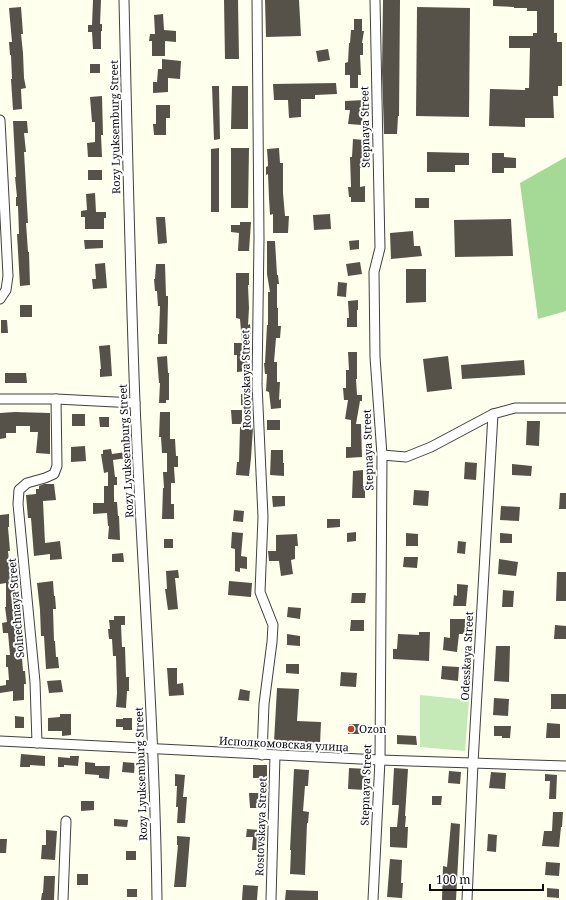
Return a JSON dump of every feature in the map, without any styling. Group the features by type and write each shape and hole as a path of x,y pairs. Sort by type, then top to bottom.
{"street":[{"name":"Rozy Lyuksemburg Street","path":"124,0 135,403 152,749 157,900"},
{"name":"Rostovskaya Street","path":"257,0 259,238 257,384 263,517 260,592 274,625 264,704 262,754"},
{"name":"Stepnaya Street","path":"373,900 380,760 382,456 375,357 374,272 380,248 375,0"},
{"path":"0,120 8,276 6,290 0,299"},
{"path":"0,399 56,399 135,403"},
{"name":"Solnechnaya Street","path":"37,742 34,682 18,504 19,490 26,483 54,474 57,466 56,399"},
{"path":"382,456 406,456 431,448 493,414 516,408 566,408"},
{"name":"Odesskaya Street","path":"467,900 473,762 493,414"},
{"name":"Исполкомовская улица","path":"0,741 380,760 566,766"},
{"name":"Rostovskaya Street","path":"271,900 275,755"},
{"path":"63,900 66,821"}],"green space":[{"path":"566,157 566,311 538,319 520,183"},
{"path":"420,695 469,700 465,751 420,747"}],"building":[{"path":"93,0 101,0 101,49 93,49 92,32 88,32 88,25 92,25"},
{"path":"224,0 238,0 239,59 225,59"},
{"path":"265,0 299,0 301,36 266,37"},
{"path":"383,0 400,0 399,116 397,134 384,134 382,71"},
{"path":"493,0 554,0 554,33 557,33 557,42 562,42 562,86 558,86 558,96 553,96 554,118 525,118 525,127 489,126 490,89 525,90 525,88 529,88 530,48 509,48 509,36 533,36 533,33 537,33 537,11 527,11 527,8 493,6"},
{"path":"21,7 23,34 21,34 26,88 21,89 22,109 13,110 11,55 9,42 12,42 9,8"},
{"path":"417,7 470,8 469,117 416,116"},
{"path":"163,14 164,30 176,31 176,42 165,41 165,56 152,56 152,41 149,41 150,34 155,34 154,15"},
{"path":"354,19 362,19 362,31 364,31 362,43 363,55 360,55 361,75 358,75 358,88 350,88 350,75 345,75 345,63 348,62 349,43 351,30 354,30"},
{"path":"328,49 330,60 318,62 316,51"},
{"path":"162,59 181,61 180,79 168,78 168,92 153,93 153,82 157,82 158,69 162,69"},
{"path":"90,64 100,64 100,73 90,73"},
{"path":"336,83 337,94 315,95 315,99 301,99 301,117 289,118 288,100 274,100 273,84"},
{"path":"212,86 219,86 220,139 214,140"},
{"path":"232,86 248,86 248,129 231,129"},
{"path":"102,96 102,157 88,157 87,143 95,142 95,122 92,122 90,97"},
{"path":"364,100 362,125 348,124 350,110 345,110 345,101"},
{"path":"156,105 170,105 170,118 166,118 166,135 154,135 153,124 156,124"},
{"path":"13,121 27,121 28,133 24,133 26,152 24,152 28,223 26,223 30,285 20,286 17,234 19,234 18,206 16,206 17,197"},
{"path":"353,139 364,140 362,157 363,168 360,168 360,187 365,186 365,202 351,202 351,197 349,197 348,187 351,187 350,157 352,157"},
{"path":"219,148 219,212 211,212 211,149"},
{"path":"231,148 249,148 248,208 231,208"},
{"path":"279,148 280,163 283,163 285,216 289,216 288,233 273,233 273,214 270,215 268,174 266,175 266,167 268,166 267,149"},
{"path":"427,152 469,153 469,165 455,165 455,172 427,172"},
{"path":"492,153 504,153 504,157 516,158 516,168 504,168 504,173 492,173"},
{"path":"88,170 102,170 102,180 88,180"},
{"path":"95,193 96,212 106,212 106,218 104,218 104,229 85,229 85,217 81,217 81,211 87,210 86,194"},
{"path":"415,198 429,198 429,208 415,208"},
{"path":"330,214 331,229 314,230 313,215"},
{"path":"156,217 165,217 167,243 158,244"},
{"path":"511,219 513,256 455,257 454,220"},
{"path":"240,222 251,222 249,251 238,251 239,233 231,232 231,225 240,225"},
{"path":"413,231 414,246 420,246 422,256 391,259 390,233"},
{"path":"84,240 103,240 103,248 85,249"},
{"path":"359,240 359,249 350,250 349,241"},
{"path":"267,241 275,241 279,284 277,284 278,326 281,326 280,338 276,338 274,362 277,362 277,382 280,382 279,400 281,399 281,408 271,409 269,392 266,391 267,374 265,374 264,363 268,325 268,292 270,292 267,274"},
{"path":"360,262 362,274 348,276 346,264"},
{"path":"105,263 107,288 93,289 92,279 96,279 95,264"},
{"path":"156,264 165,264 166,296 168,296 167,344 158,344 160,306 158,306 157,291 155,291 154,279"},
{"path":"406,269 426,269 426,302 406,303"},
{"path":"236,273 249,273 248,325 250,324 251,336 249,336 249,371 237,372 237,355 234,355 234,343 242,343 240,319 236,318"},
{"path":"338,282 347,283 346,297 337,296"},
{"path":"358,300 357,327 347,327 347,318 349,318 348,301"},
{"path":"20,305 32,305 32,317 20,317"},
{"path":"1,320 7,320 8,333 1,333"},
{"path":"110,345 112,376 100,377 101,369 99,346"},
{"path":"348,352 357,352 357,395 362,395 362,401 360,401 356,424 361,424 362,457 346,458 346,447 351,447 351,420 345,419 348,400 344,400 343,388 346,388 346,370 349,370"},
{"path":"167,356 169,373 169,400 166,400 166,403 159,403 160,383 157,357"},
{"path":"448,356 452,389 427,392 423,359"},
{"path":"524,360 525,375 462,379 461,365"},
{"path":"5,373 26,373 27,383 5,383"},
{"path":"241,394 251,394 252,405 241,405"},
{"path":"231,410 242,410 242,424 232,424"},
{"path":"160,412 170,412 170,439 175,439 176,456 178,456 178,467 174,467 175,483 171,483 171,504 174,504 174,519 162,519 164,488 163,472 167,472 167,453 162,453 161,437 159,437"},
{"path":"0,413 50,413 50,454 36,453 38,432 30,432 30,426 16,426 16,433 6,433 6,438 0,439"},
{"path":"72,414 85,414 85,426 72,426"},
{"path":"99,417 109,417 109,427 100,427"},
{"path":"267,420 280,420 280,430 267,430"},
{"path":"527,421 540,421 539,446 526,445"},
{"path":"240,427 253,428 249,476 236,475 237,462 239,462"},
{"path":"85,446 86,461 71,462 71,447"},
{"path":"111,449 112,454 126,452 127,458 113,460 115,477 117,477 117,485 114,485 114,502 117,502 120,540 108,539 109,526 107,513 93,514 93,503 104,503 104,486 108,486 108,472 104,473 101,454 103,454 103,450"},
{"path":"271,450 283,450 284,476 270,475"},
{"path":"465,462 477,463 476,480 464,479"},
{"path":"512,464 532,466 531,476 512,475"},
{"path":"363,470 365,498 352,498 353,471"},
{"path":"44,484 54,484 56,500 43,501 45,543 60,541 62,559 50,560 50,554 34,556 31,518 28,518 26,495 36,494 36,489 39,489 39,486"},
{"path":"414,490 429,491 428,506 413,505"},
{"path":"560,493 566,493 566,509 559,509"},
{"path":"272,496 285,496 285,506 273,507"},
{"path":"501,506 520,507 519,521 500,520"},
{"path":"234,510 244,511 243,522 233,521"},
{"path":"9,514 8,527 10,551 8,551 10,570 12,570 15,592 17,592 23,671 25,671 26,684 24,684 24,700 13,701 13,691 0,693 0,686 6,685 6,680 9,680 8,667 6,667 6,655 10,655 8,633 3,633 2,623 7,622 5,607 6,583 0,584 0,515"},
{"path":"327,519 340,519 340,527 327,528"},
{"path":"232,532 243,533 241,556 247,557 247,569 240,568 240,572 235,571 235,549 231,548"},
{"path":"356,532 356,541 347,542 347,533"},
{"path":"406,533 418,534 418,546 406,546"},
{"path":"500,533 512,534 512,543 500,543"},
{"path":"297,534 298,546 295,546 295,559 291,560 293,574 281,576 279,561 269,561 268,551 276,551 276,535"},
{"path":"164,539 173,539 173,548 164,548"},
{"path":"458,541 466,542 465,554 457,553"},
{"path":"123,553 124,562 112,562 112,554"},
{"path":"404,557 418,557 417,568 403,567"},
{"path":"499,559 518,562 516,576 498,574"},
{"path":"178,570 179,578 175,578 178,609 168,610 165,589 167,589 166,571"},
{"path":"557,572 566,572 566,601 556,601"},
{"path":"53,581 56,609 53,609 54,641 59,668 46,669 44,636 41,636 37,583"},
{"path":"229,581 252,583 251,597 228,595"},
{"path":"457,584 468,585 466,606 453,606 454,595 457,596"},
{"path":"503,590 514,591 513,607 502,607"},
{"path":"352,593 366,593 365,603 351,603"},
{"path":"288,607 301,608 300,619 287,617"},
{"path":"114,616 125,616 125,625 121,625 122,647 125,647 126,677 129,677 129,691 127,691 126,708 116,707 116,656 113,656 112,639 109,639 108,629 110,629 109,620 114,620"},
{"path":"450,619 465,619 465,634 459,634 457,652 443,650 444,637 450,638"},
{"path":"351,620 364,620 364,631 350,631"},
{"path":"555,625 566,626 566,639 554,639"},
{"path":"419,632 430,632 429,661 393,659 393,649 397,649 398,634 419,635"},
{"path":"287,634 300,636 300,646 287,645"},
{"path":"496,646 510,646 509,682 494,681"},
{"path":"286,664 299,664 299,674 286,673"},
{"path":"442,666 459,667 458,681 441,679"},
{"path":"167,668 177,668 177,684 183,683 184,695 169,696"},
{"path":"341,672 357,673 356,687 340,686"},
{"path":"61,680 63,692 49,693 47,681"},
{"path":"277,688 299,689 297,721 321,722 320,744 274,742"},
{"path":"240,689 250,691 249,701 238,700"},
{"path":"551,694 566,694 566,709 551,709"},
{"path":"494,698 509,699 508,716 493,715"},
{"path":"60,714 71,714 71,735 62,736 62,731 48,731 48,718 60,717"},
{"path":"15,716 24,717 24,728 15,728"},
{"path":"132,718 132,730 123,730 123,727 116,727 116,719"},
{"path":"547,723 560,724 560,738 546,738"},
{"path":"349,724 362,724 362,734 348,734"},
{"path":"494,726 511,726 510,738 494,736"},
{"path":"397,735 416,736 417,745 397,744"},
{"path":"21,754 45,756 45,766 30,765 30,767 20,767"},
{"path":"70,756 79,756 78,766 64,765 64,767 58,767 58,757 70,758"},
{"path":"85,762 95,763 95,766 110,766 109,779 99,778 99,775 85,774"},
{"path":"123,762 135,763 134,773 122,772"},
{"path":"253,765 267,765 267,778 253,778"},
{"path":"349,768 367,769 365,790 348,789"},
{"path":"394,768 408,769 405,816 405,827 408,827 407,848 390,847 390,827 397,827 399,805 392,805"},
{"path":"294,769 309,770 308,786 305,786 303,811 309,812 307,823 305,875 290,874"},
{"path":"449,771 461,772 460,784 448,783"},
{"path":"491,772 506,773 505,789 489,788"},
{"path":"175,774 185,775 183,797 187,797 185,823 177,823 178,807 176,807 177,786 175,786"},
{"path":"545,774 557,775 556,799 549,799 550,781 545,781"},
{"path":"249,793 266,793 266,808 250,808"},
{"path":"432,796 442,796 441,805 432,805"},
{"path":"81,801 94,801 94,810 81,811"},
{"path":"553,812 563,812 559,847 542,846 544,831 552,831"},
{"path":"114,819 128,820 127,827 114,826"},
{"path":"451,823 460,824 456,900 442,900 443,866 447,867"},
{"path":"247,829 259,830 259,841 262,841 261,850 252,850 253,837 246,837"},
{"path":"46,830 57,831 55,860 41,859 42,845 46,845"},
{"path":"488,834 497,835 496,852 487,851"},
{"path":"177,836 190,837 186,887 174,887 178,845"},
{"path":"0,839 7,839 6,853 0,853"},
{"path":"126,851 136,851 136,860 126,860"},
{"path":"390,859 402,860 402,898 387,897"},
{"path":"546,862 560,863 559,876 545,875"},
{"path":"77,874 88,874 88,885 77,885"},
{"path":"44,876 55,876 54,900 41,900"},
{"path":"243,885 258,886 257,900 242,900"},
{"path":"547,888 559,889 559,898 547,897"},
{"path":"127,889 137,889 137,897 127,897"},
{"path":"286,890 318,891 318,900 285,900"}],"place":[{"name":"Ozon","path":"351,729"}]}
